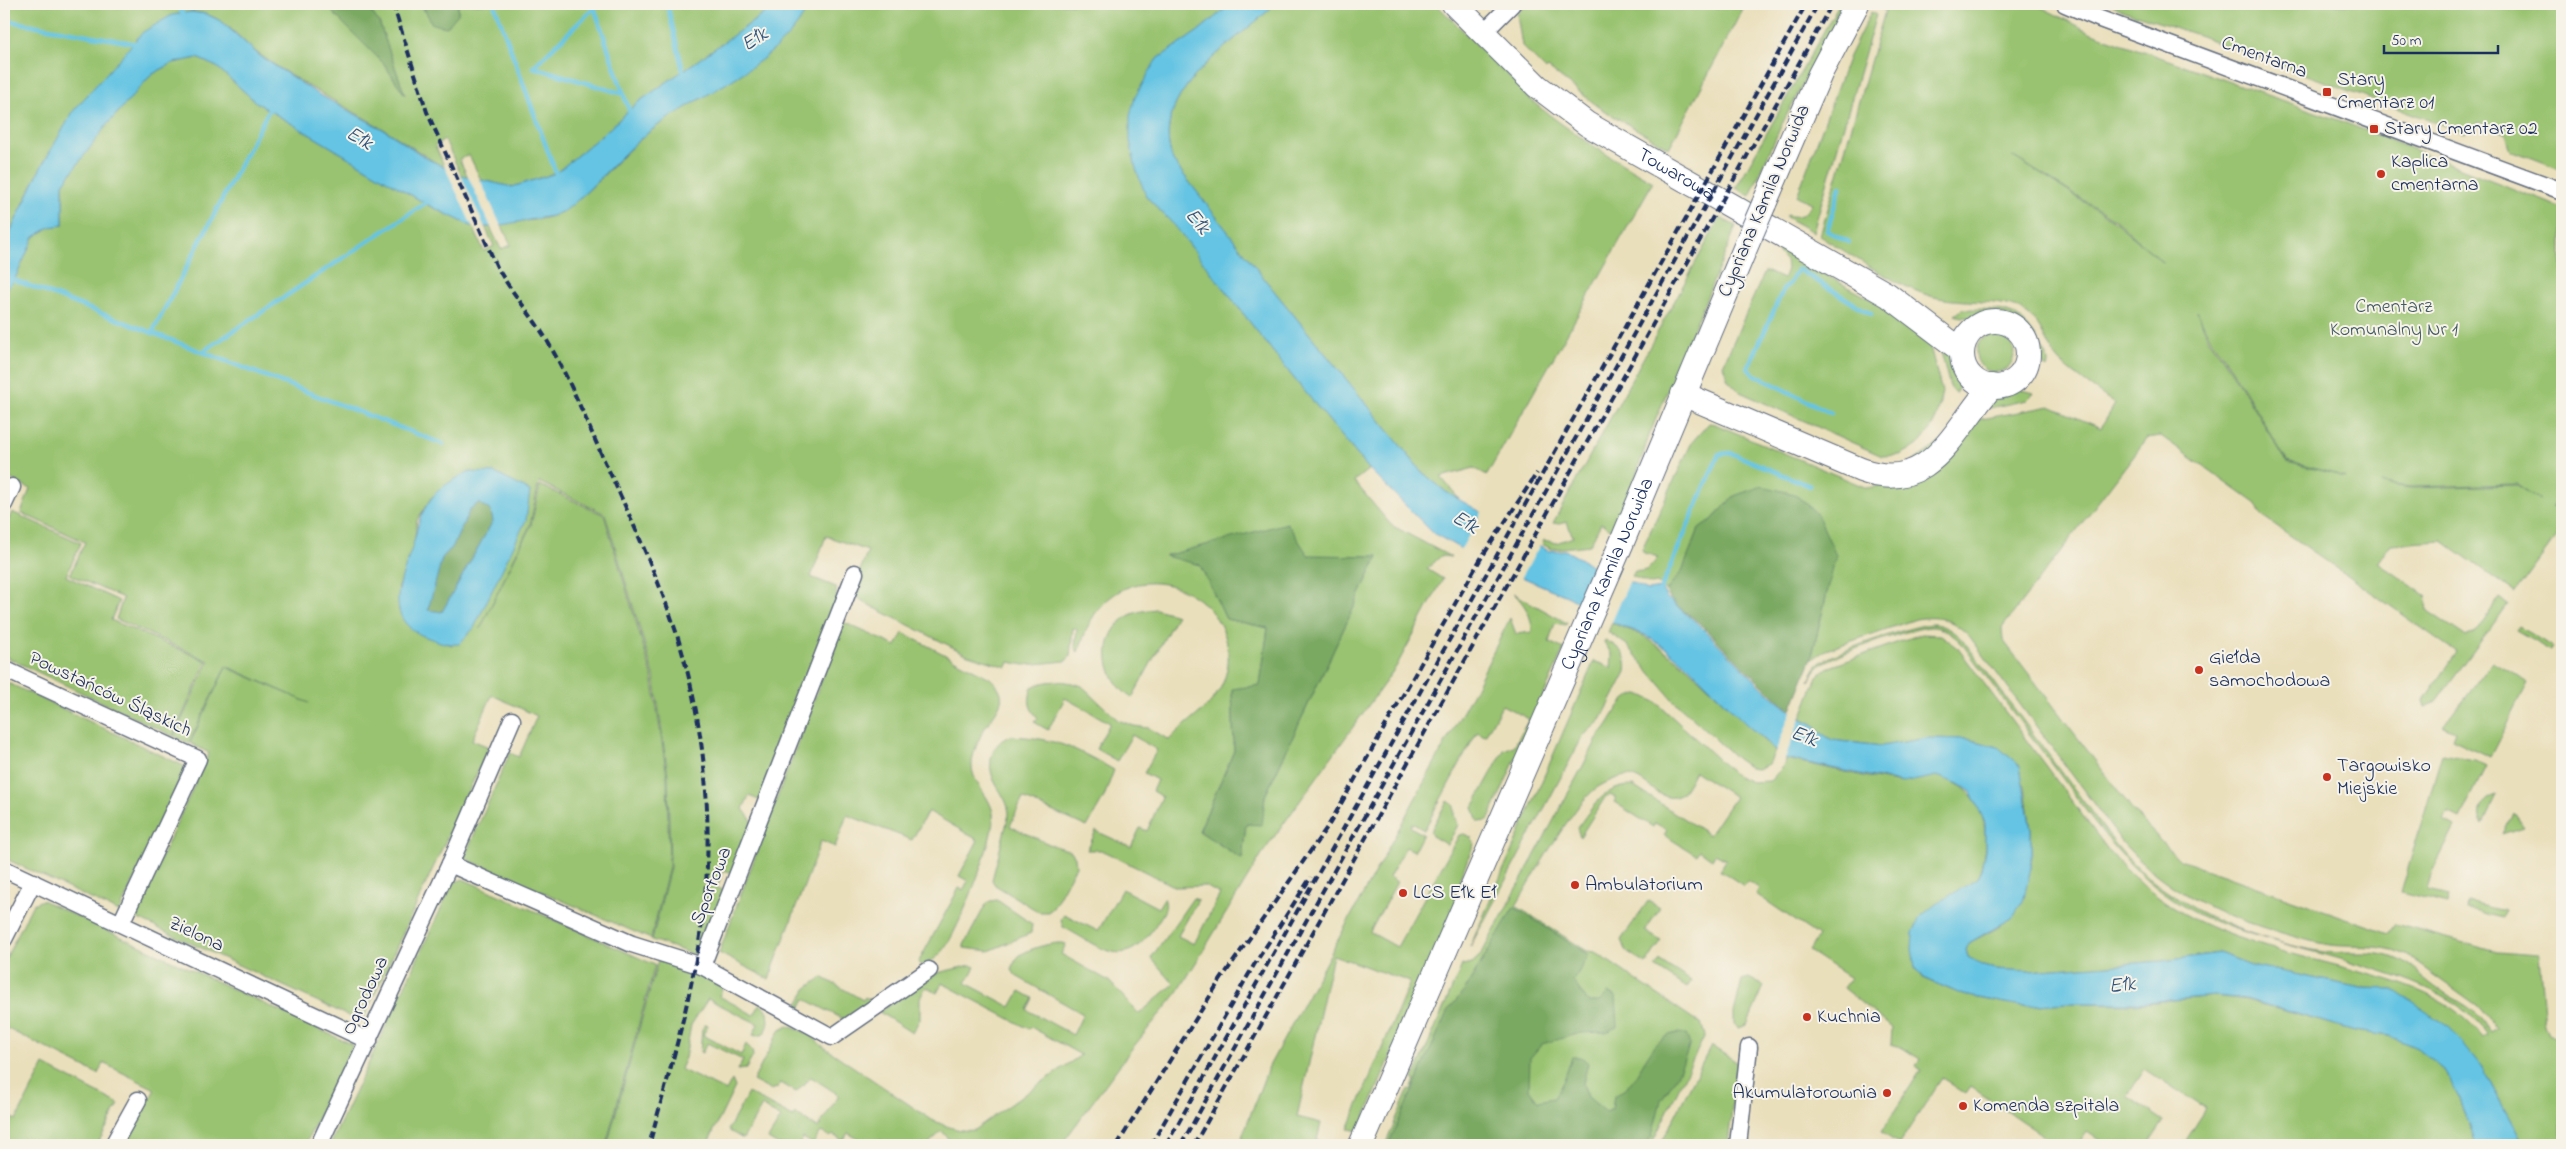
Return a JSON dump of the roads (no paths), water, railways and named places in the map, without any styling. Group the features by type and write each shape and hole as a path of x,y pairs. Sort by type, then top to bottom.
{"street":[{"name":"Towarowa","path":"1454,4 1537,86 1597,131 1888,295 1949,320 1979,325"},
{"path":"1483,33 1512,4"},
{"name":"Cypriana Kamila Norwida","path":"1361,1145 1494,835 1575,653 1820,74 1857,4"},
{"name":"Cmentarna","path":"2065,4 2562,191"},
{"name":"Towarowa","path":"1888,295 1964,360"},
{"path":"1932,461 1940,449 1966,384 1964,360 1965,340 1979,325 1988,321 2007,323 2022,335 2027,344 2026,364 2021,374 2006,384 1992,386 1977,381 1964,360"},
{"path":"1683,394 1868,472 1884,476 1903,475 1932,461 1952,440 1971,410 1992,386"},
{"path":"4,504 12,487"},
{"name":"Sportowa","path":"702,966 855,572"},
{"name":"Powstańców Śląskich","path":"4,669 198,759 122,923"},
{"name":"Ogrodowa","path":"319,1145 450,864 512,720"},
{"path":"450,864 632,944 702,966 832,1037 929,970"},
{"name":"Zielona","path":"4,869 369,1040"},
{"path":"4,939 33,882"},
{"path":"1738,1145 1749,1047"},
{"path":"113,1145 138,1100"}],"water":[{"name":"Ełk","path":"773,4 809,4 797,25 781,43 761,60 649,132 566,210 552,216 490,227 473,227 428,205 257,103 217,67 197,58 173,63 151,75 106,126 63,184 63,225 50,227 34,237 14,281 4,290 4,245 40,169 74,110 143,32 172,15 191,12 206,14 221,21 260,56 318,94 388,132 426,158 461,175 512,187 556,173 637,103 765,13"},
{"name":"Ełk","path":"1231,4 1275,4 1218,53 1183,91 1172,113 1168,136 1173,161 1266,281 1422,472 1446,492 1549,551 1565,550 1595,567 1648,590 1661,588 1667,598 1697,623 1766,691 1798,717 1814,725 1821,733 1832,740 1882,746 1927,738 1967,739 1998,747 2020,766 2031,830 2031,868 2023,901 2012,918 1969,943 1966,950 1968,957 1984,966 1995,969 2029,971 2163,961 2219,953 2251,965 2361,988 2393,989 2450,1028 2481,1066 2524,1145 2475,1145 2458,1094 2444,1070 2417,1048 2389,1036 2355,1031 2246,999 2215,996 2136,1003 2066,1003 2022,1006 1963,995 1924,978 1915,967 1912,949 1913,933 1920,917 1936,904 1977,879 1981,869 1985,850 1985,823 1971,792 1961,785 1937,776 1903,783 1784,758 1745,723 1688,666 1645,635 1609,621 1569,597 1477,558 1433,533 1369,469 1292,376 1175,226 1146,196 1136,169 1130,141 1130,116 1135,97 1156,60 1197,32"},
{"path":"468,472 495,473 530,491 526,520 474,628 459,644 450,644 426,637 412,629 403,620 399,610 398,598 403,573 423,513 438,491","holes":["479,503 491,511 493,521 442,612 428,610 442,558 453,546 470,509"]}],"waterway":[{"path":"177,4 185,18"},
{"path":"494,4 557,176"},
{"path":"593,4 631,116"},
{"path":"598,4 533,67 624,94"},
{"path":"667,4 684,75"},
{"path":"4,20 138,44"},
{"path":"152,333 271,106"},
{"path":"1840,187 1827,231 1849,242"},
{"path":"202,352 430,200"},
{"path":"1831,413 1753,374 1748,368 1783,290 1790,283 1798,269 1871,314"},
{"path":"4,276 443,444"},
{"path":"1661,588 1719,454 1731,453 1810,486"}],"railway":[{"path":"393,4 427,112 497,267 543,334 579,403 656,578 671,617 690,682 697,716 705,784 707,818 706,885 698,951 684,1016 649,1145"},
{"path":"1166,1145 1806,4"},
{"path":"1181,1145 1818,4"},
{"path":"1194,1145 1832,4"},
{"path":"1117,1145 1217,985 1330,823 1480,560 1537,473"},
{"path":"1151,1145 1254,965 1311,877"}],"place":[{"name":"Stary Cmentarz 01","path":"2327,92"},
{"name":"Stary Cmentarz 02","path":"2374,129"},
{"name":"Kaplica cmentarna","path":"2381,174"},
{"name":"Giełda samochodowa","path":"2199,670"},
{"name":"Targowisko Miejskie","path":"2327,777"},
{"name":"Ambulatorium","path":"1575,885"},
{"name":"LCS Ełk Eł","path":"1403,893"},
{"name":"Kuchnia","path":"1807,1017"},
{"name":"Akumulatorownia","path":"1887,1093"},
{"name":"Komenda szpitala","path":"1963,1106"}],"park label":[{"name":"Cmentarz Komunalny Nr 1","path":"2394,318"}]}
